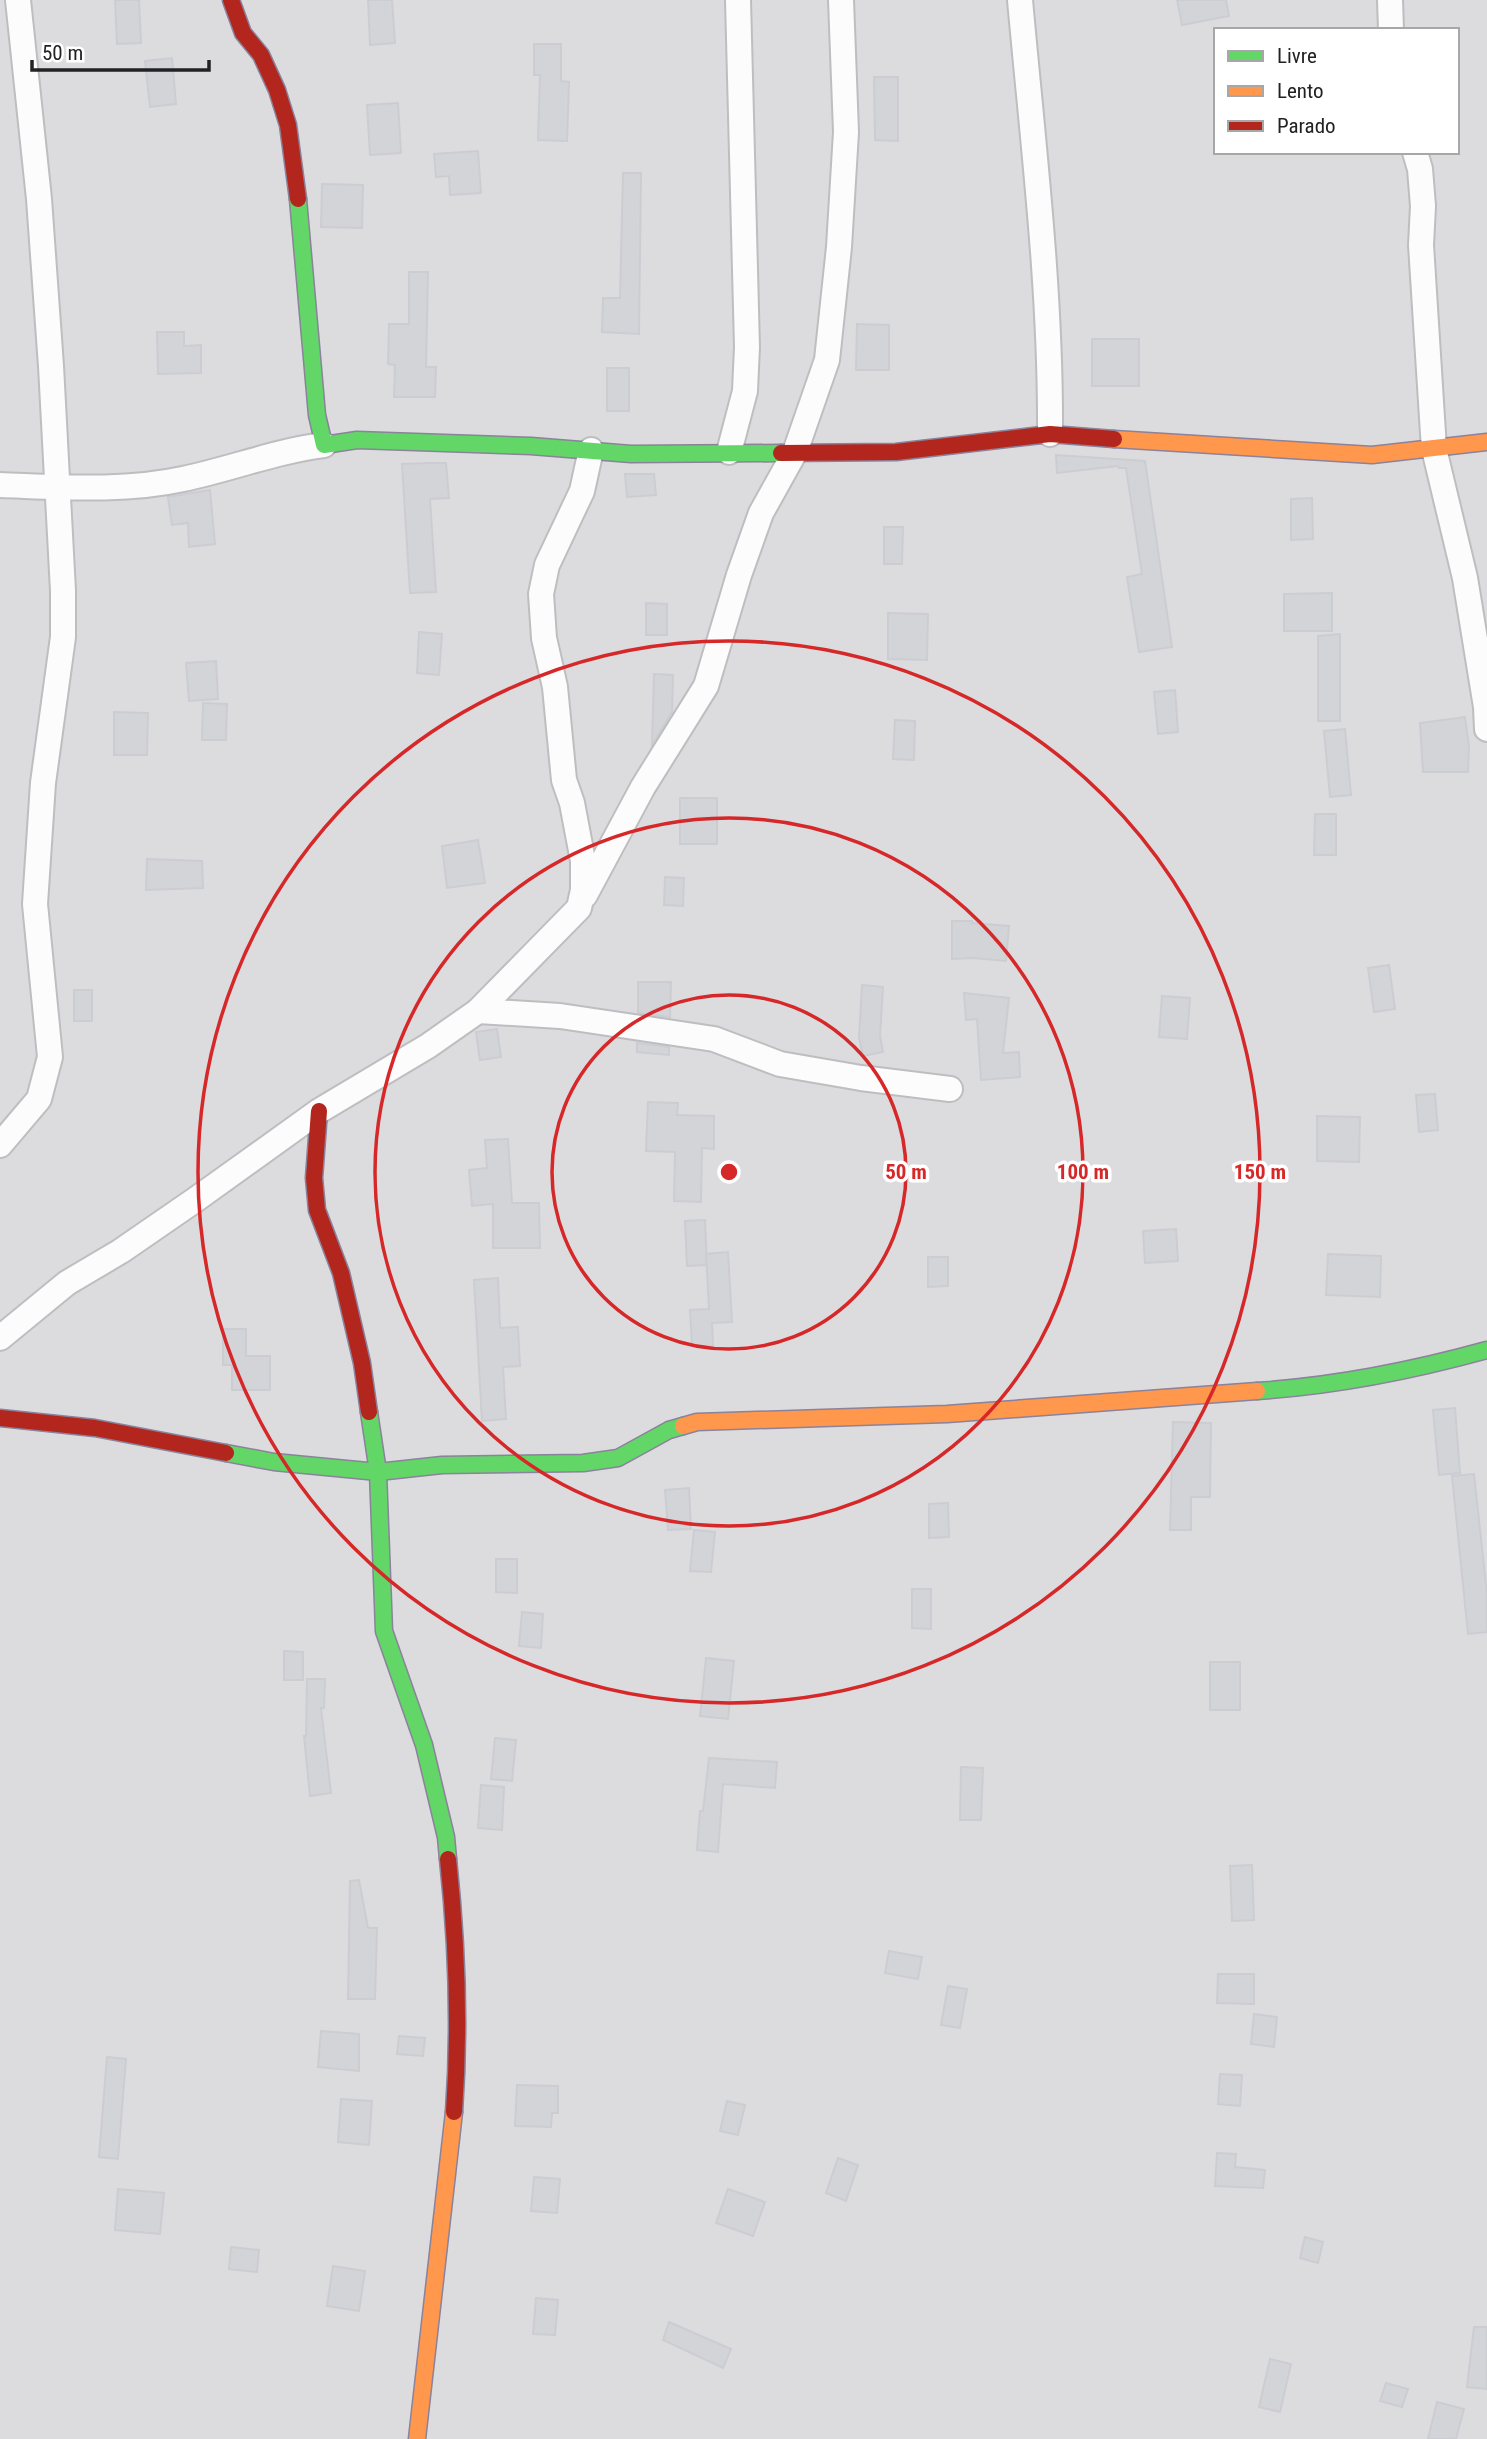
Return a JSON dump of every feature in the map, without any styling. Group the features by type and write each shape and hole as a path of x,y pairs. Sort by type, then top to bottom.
{"street":[{"path":"0,1145 38,1099 50,1057 36,904 43,783 63,637 58,486 39,199 18,0"},
{"path":"231,0 243,33 261,55 277,90 288,125 296,178 317,415 324,445"},
{"path":"729,452 745,391 747,347 737,0"},
{"path":"0,1338 67,1283 121,1251 319,1111 428,1046 478,1011 579,908 643,787 706,686 739,575 761,513 795,452 827,360 838,260 846,132 841,0"},
{"path":"1020,0 1045,283 1050,434"},
{"path":"1390,0 1391,28"},
{"path":"1416,154 1420,169 1423,205 1421,245 1434,449 1465,578 1486,707 1487,729"},
{"path":"0,485 133,486 182,480 297,448 357,440 631,454 896,452 1050,434 1372,455 1487,442"},
{"path":"579,908 583,890 583,861 572,803 564,780 555,687 544,638 541,594 547,565 582,491 591,450"},
{"path":"478,1011 559,1016 714,1039 780,1064 950,1089"},
{"path":"319,1111 314,1178 317,1210 341,1273 362,1363 378,1472 384,1631 424,1745 446,1837 455,1922 459,2046 452,2147 417,2439"},
{"path":"0,1418 95,1428 274,1462 378,1472 442,1465 595,1462 618,1458 668,1430 697,1422 947,1414 1314,1387 1426,1367 1487,1350"}],"shaded area":[{"path":"0,0 1487,0 1487,2439 0,2439"}],"building":[{"path":"115,0 139,0 141,43 117,44"},
{"path":"368,0 392,0 395,43 370,45"},
{"path":"1177,0 1226,0 1229,16 1182,25"},
{"path":"534,44 561,44 561,81 569,82 567,141 538,140 540,75 534,75"},
{"path":"172,58 176,104 150,107 145,61"},
{"path":"874,77 898,77 898,141 875,140"},
{"path":"398,103 401,153 370,155 367,105"},
{"path":"478,151 481,193 450,195 449,176 436,177 434,154"},
{"path":"623,173 641,173 639,334 602,332 603,298 620,298"},
{"path":"322,184 363,185 362,228 321,227"},
{"path":"409,272 428,272 426,367 436,367 435,397 394,397 395,365 388,364 389,324 409,324"},
{"path":"857,324 889,325 889,370 856,370"},
{"path":"157,332 184,332 184,346 201,345 201,373 158,374"},
{"path":"1092,339 1139,339 1139,386 1092,386"},
{"path":"607,368 629,368 629,411 607,411"},
{"path":"1056,455 1145,461 1172,647 1139,652 1127,577 1142,574 1126,468 1118,466 1057,473"},
{"path":"446,463 449,498 430,499 436,592 410,593 402,464"},
{"path":"625,474 654,474 656,495 627,497"},
{"path":"210,490 215,544 189,547 188,523 172,525 168,497"},
{"path":"1312,498 1313,539 1291,540 1291,499"},
{"path":"884,527 903,527 902,564 884,564"},
{"path":"1332,593 1332,631 1284,631 1284,594"},
{"path":"646,603 667,604 667,635 646,635"},
{"path":"888,613 928,614 927,660 888,659"},
{"path":"419,632 442,634 439,675 417,673"},
{"path":"1340,634 1340,721 1318,721 1318,636"},
{"path":"216,661 218,699 189,701 186,663"},
{"path":"654,674 673,675 672,712 652,745"},
{"path":"1175,690 1178,732 1158,734 1154,692"},
{"path":"203,703 227,704 226,740 202,740"},
{"path":"114,712 148,713 147,755 114,755"},
{"path":"1465,717 1469,746 1468,772 1423,772 1420,723"},
{"path":"895,720 915,721 914,760 893,759"},
{"path":"1345,729 1351,795 1330,797 1324,731"},
{"path":"680,798 717,798 717,844 680,844"},
{"path":"1315,814 1336,814 1336,855 1314,855"},
{"path":"478,840 485,883 447,888 442,846"},
{"path":"147,859 202,861 203,888 146,890"},
{"path":"665,877 684,878 683,906 664,905"},
{"path":"952,921 1009,926 1006,961 952,959"},
{"path":"1389,965 1395,1009 1374,1012 1368,968"},
{"path":"638,982 671,982 670,1017 638,1013"},
{"path":"862,985 883,987 880,1036 883,1052 863,1056 859,1038"},
{"path":"74,990 92,990 92,1021 74,1021"},
{"path":"964,993 1009,998 1003,1053 1019,1052 1020,1077 981,1080 977,1019 966,1020"},
{"path":"1162,996 1190,998 1187,1039 1159,1037"},
{"path":"497,1029 501,1057 480,1060 476,1032"},
{"path":"637,1043 669,1047 669,1055 637,1052"},
{"path":"1435,1094 1438,1130 1419,1132 1416,1095"},
{"path":"648,1102 678,1103 677,1115 714,1116 714,1149 702,1148 701,1202 674,1201 675,1152 646,1151"},
{"path":"1317,1116 1360,1117 1359,1162 1317,1161"},
{"path":"508,1139 512,1203 539,1203 540,1248 493,1248 493,1204 472,1206 469,1170 487,1168 485,1140"},
{"path":"705,1220 707,1265 687,1266 685,1221"},
{"path":"1176,1229 1178,1261 1145,1263 1143,1231"},
{"path":"728,1252 732,1322 712,1323 713,1346 692,1346 690,1310 709,1309 706,1254"},
{"path":"1328,1254 1381,1256 1380,1297 1326,1295"},
{"path":"928,1257 948,1257 948,1286 928,1287"},
{"path":"498,1278 500,1328 518,1327 520,1366 503,1367 506,1419 482,1421 474,1280"},
{"path":"223,1329 246,1329 246,1356 270,1356 270,1390 232,1390 232,1365 223,1365"},
{"path":"1455,1408 1460,1473 1439,1475 1433,1410"},
{"path":"1173,1422 1211,1423 1210,1497 1191,1497 1191,1530 1170,1530"},
{"path":"1474,1474 1487,1594 1487,1632 1468,1634 1452,1476"},
{"path":"689,1488 691,1529 668,1530 665,1490"},
{"path":"948,1503 949,1537 929,1538 929,1504"},
{"path":"694,1530 715,1532 711,1572 690,1571"},
{"path":"496,1559 517,1559 517,1593 496,1592"},
{"path":"912,1589 931,1589 931,1629 912,1628"},
{"path":"522,1612 543,1614 541,1648 519,1646"},
{"path":"284,1651 303,1652 303,1680 284,1680"},
{"path":"706,1658 734,1661 728,1719 700,1716"},
{"path":"1210,1662 1240,1662 1240,1710 1210,1710"},
{"path":"307,1679 325,1679 324,1708 321,1708 331,1793 310,1796 304,1736"},
{"path":"495,1738 516,1740 512,1781 491,1779"},
{"path":"709,1758 777,1762 775,1788 723,1784 718,1852 697,1850"},
{"path":"961,1767 983,1768 981,1820 960,1820"},
{"path":"481,1785 504,1787 502,1830 478,1828"},
{"path":"1252,1865 1254,1920 1232,1921 1230,1866"},
{"path":"359,1880 368,1928 377,1928 375,1999 348,1999 350,1881"},
{"path":"889,1951 922,1957 918,1979 885,1973"},
{"path":"1218,1974 1254,1974 1254,2004 1217,2003"},
{"path":"948,1986 967,1989 960,2028 941,2025"},
{"path":"1254,2014 1277,2017 1274,2047 1251,2044"},
{"path":"321,2031 359,2034 359,2071 318,2067"},
{"path":"399,2036 425,2038 423,2056 397,2054"},
{"path":"107,2057 126,2059 118,2159 99,2157"},
{"path":"1220,2074 1242,2075 1240,2106 1218,2104"},
{"path":"517,2085 558,2086 558,2113 552,2113 551,2127 515,2126"},
{"path":"341,2099 372,2101 369,2145 338,2142"},
{"path":"727,2101 745,2105 738,2135 720,2131"},
{"path":"1217,2153 1236,2154 1235,2167 1265,2170 1263,2188 1215,2186"},
{"path":"838,2158 858,2165 846,2201 826,2193"},
{"path":"534,2177 560,2179 557,2213 531,2211"},
{"path":"118,2189 164,2193 160,2234 115,2230"},
{"path":"728,2189 765,2202 753,2236 716,2223"},
{"path":"1305,2237 1323,2242 1318,2263 1300,2258"},
{"path":"231,2247 259,2250 257,2272 229,2269"},
{"path":"333,2266 365,2271 359,2311 327,2306"},
{"path":"536,2298 558,2300 555,2335 533,2334"},
{"path":"669,2322 731,2349 723,2368 663,2340"},
{"path":"1474,2327 1487,2327 1487,2389 1467,2387"},
{"path":"1270,2359 1291,2364 1280,2412 1259,2407"},
{"path":"1386,2383 1408,2389 1402,2407 1380,2401"},
{"path":"1437,2402 1464,2409 1456,2439 1428,2439"}],"traffic: fast":[{"path":"298,199 317,415 324,445 357,440 531,446 631,454 781,453"},
{"path":"1257,1391 1373,1376 1487,1350"},
{"path":"369,1412 378,1472 384,1631 424,1745 446,1837 448,1859"},
{"path":"226,1453 274,1462 378,1472 442,1465 583,1463 618,1458 669,1430 683,1426"}],"traffic: slow":[{"path":"1114,439 1372,455 1487,442"},
{"path":"683,1426 697,1422 947,1414 1257,1391"},
{"path":"417,2439 454,2112"}],"traffic: jam":[{"path":"231,0 243,33 261,55 277,90 288,125 298,199"},
{"path":"781,453 896,452 1050,434 1114,439"},
{"path":"319,1111 314,1178 317,1210 341,1273 362,1363 369,1412"},
{"path":"0,1418 95,1428 226,1453"},
{"path":"448,1859 457,1985 454,2112"}]}
